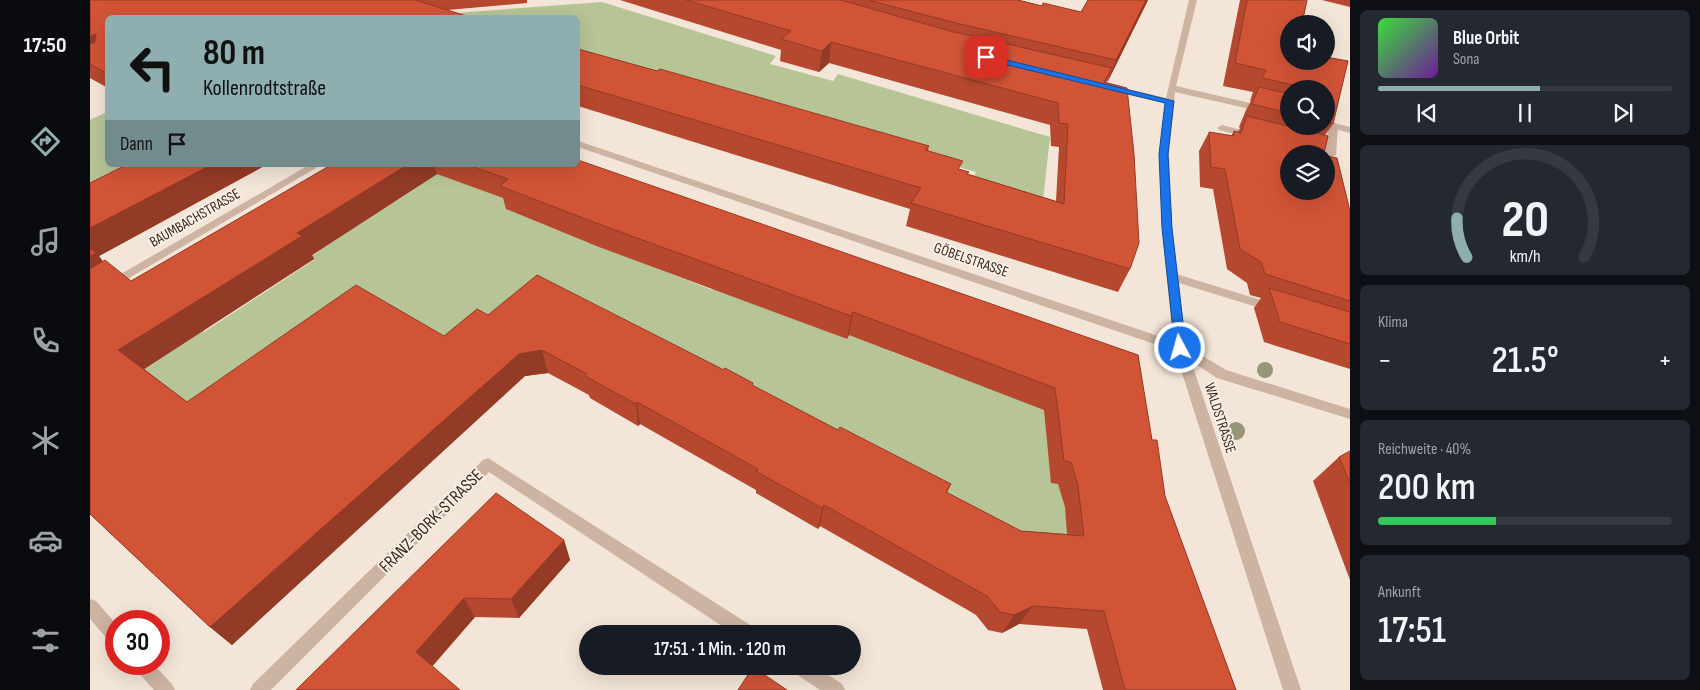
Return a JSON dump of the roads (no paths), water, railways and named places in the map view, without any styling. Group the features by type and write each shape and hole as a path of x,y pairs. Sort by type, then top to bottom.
{"street":[{"name":"WALDSTRASSE","path":"1193,0 1171,88 1164,154 1167,228 1180,348 1292,690"},
{"path":"1102,85 1170,101"},
{"path":"1171,88 1280,113"},
{"path":"1335,126 1350,130"},
{"path":"1222,128 1260,137"},
{"name":"GÖBELSTRASSE","path":"580,145 1180,348 1222,374 1350,414"},
{"name":"BAUMBACHSTRASSE","path":"90,297 313,167"},
{"path":"1173,277 1285,311"},
{"name":"FRANZ-BORK-STRASSE","path":"259,690 488,464 735,625"},
{"path":"90,607 105,624"},
{"path":"152,675 166,690"},
{"path":"813,675 836,690"}]}
